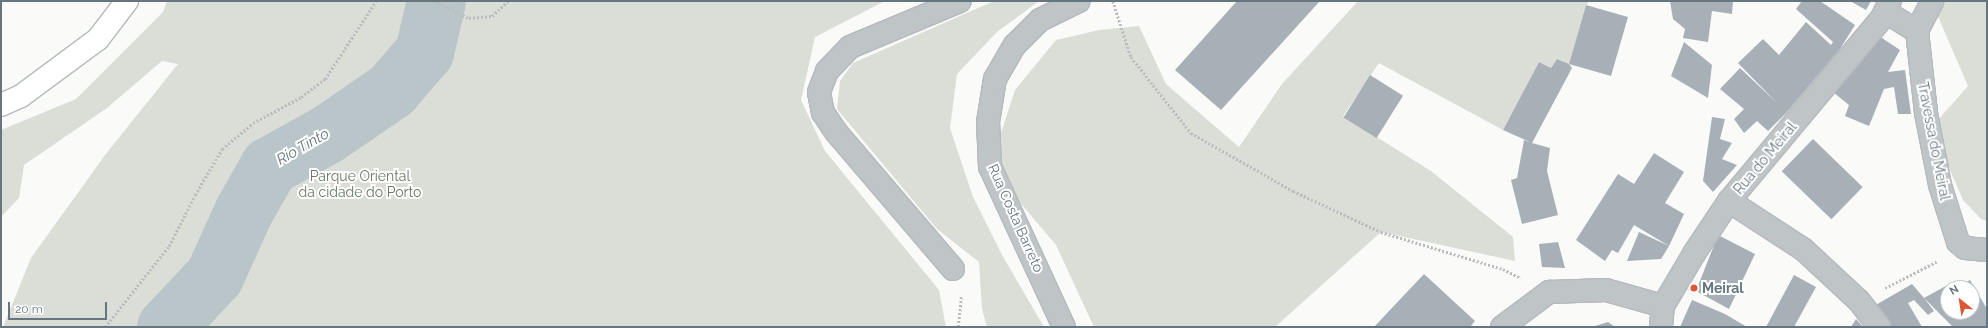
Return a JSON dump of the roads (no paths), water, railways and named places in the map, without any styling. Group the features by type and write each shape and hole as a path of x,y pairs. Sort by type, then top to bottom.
{"main road":[{"path":"1,105 21,96 98,39 127,1"}],"street":[{"path":"953,269 836,132 823,113 819,92 827,71 850,47 960,1"},
{"name":"Rua Costa Barreto","path":"1064,327 990,166 988,122 995,79 1016,45 1040,20 1079,1"},
{"path":"1888,6 1917,31 1932,1"},
{"name":"Rua do Meiral","path":"1662,316 1695,252 1729,202 1888,6"},
{"name":"Travessa do Meiral","path":"1917,31 1926,113 1940,186 1954,231 1958,242 1965,248 1987,250"},
{"path":"1729,202 1803,249 1859,301 1879,327"},
{"path":"1502,327 1549,292 1606,290 1662,316"}],"waterway":[{"name":"Rio Tinto","path":"166,327 214,276 244,210 269,166 327,134 391,90 424,52 436,1"}],"place":[{"name":"Meiral","path":"1694,288"}],"park label":[{"name":"Parque Oriental da cidade do Porto","path":"360,184"}]}
